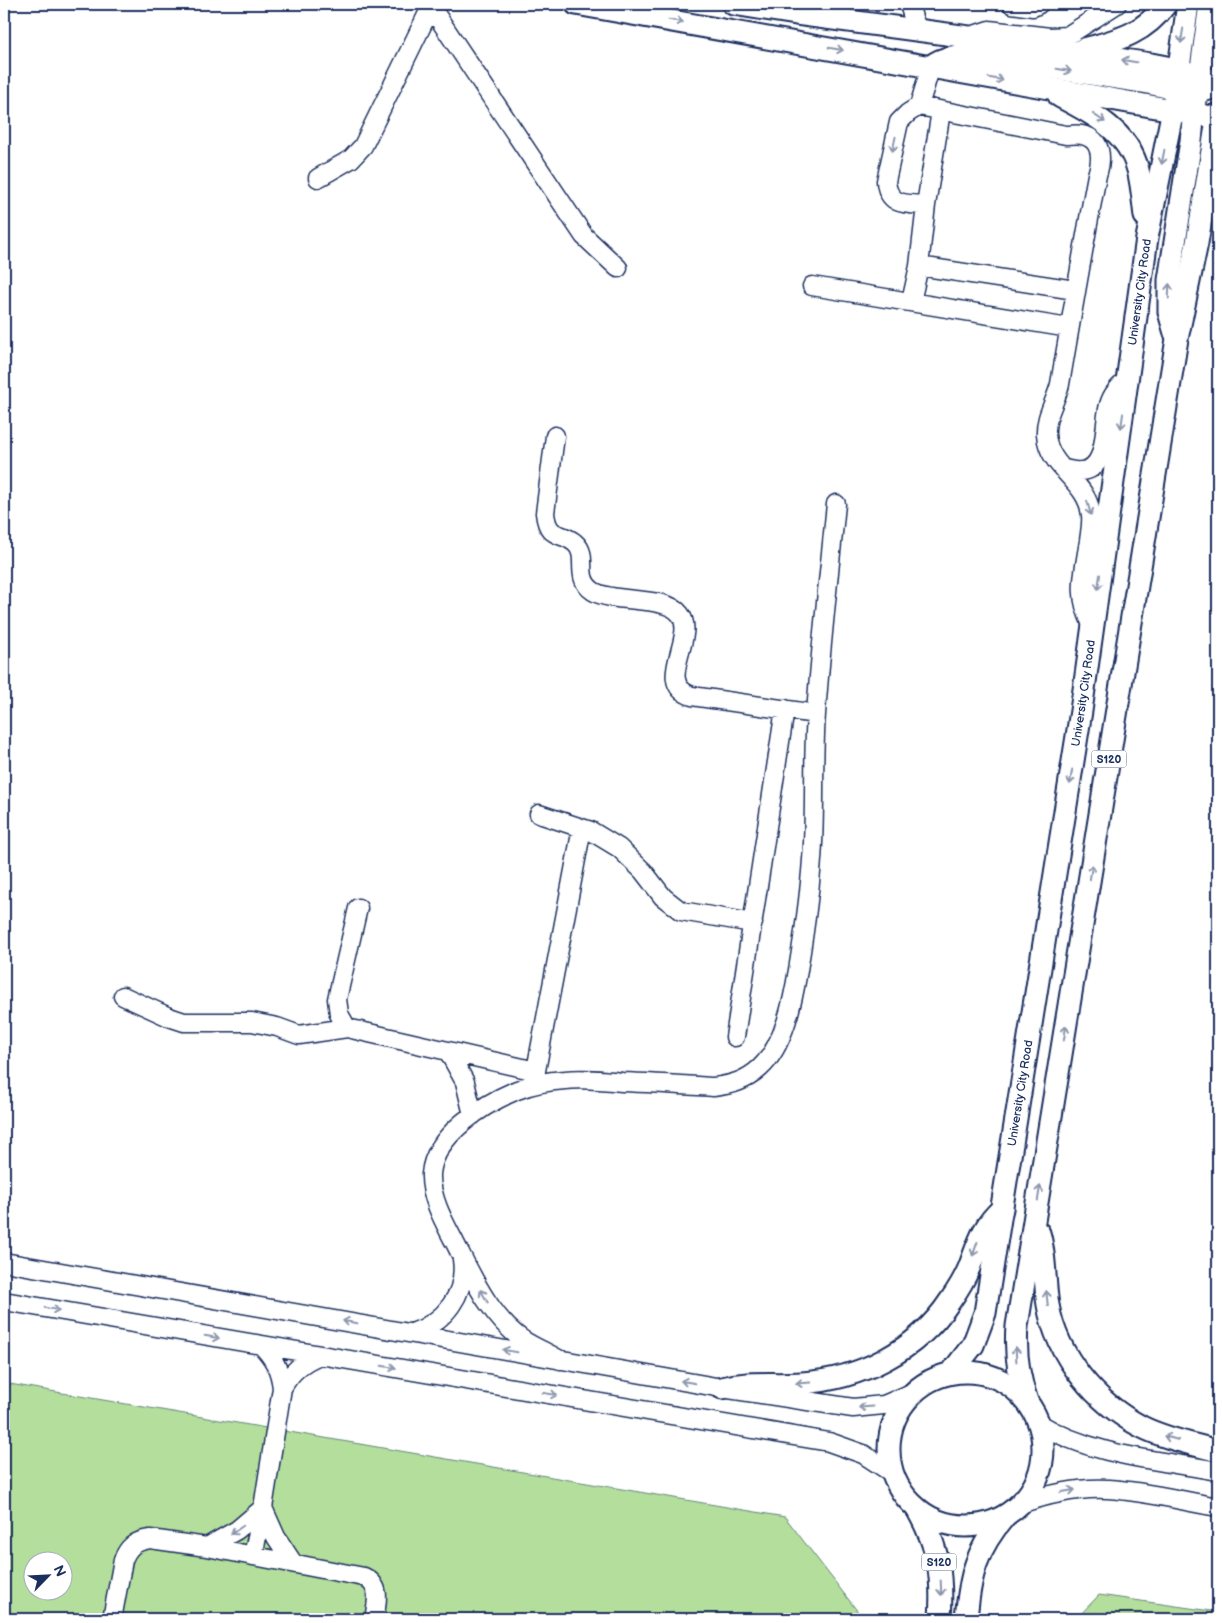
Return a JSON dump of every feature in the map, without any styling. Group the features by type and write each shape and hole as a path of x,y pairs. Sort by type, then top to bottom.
{"main road":[{"path":"576,4 1041,87 1195,87"},
{"path":"733,4 802,9 847,20 1073,52 1195,87 1218,116"},
{"path":"1073,52 1129,36 1150,22 1166,4"},
{"name":"University City Road","path":"952,1372 973,1345 982,1324 1002,1209 1081,711 1147,238 1195,87 1188,4"},
{"path":"1178,339 1170,318 1168,295 1195,113 1195,87 1210,4"},
{"path":"931,66 940,59 952,56 976,56 1148,83 1195,87"},
{"path":"1041,87 1102,120 1116,132 1128,147 1139,174 1147,238"},
{"path":"1195,113 1218,116"},
{"name":"S120","path":"1027,1401 1019,1377 1016,1339 1178,339 1197,243 1218,116"},
{"path":"1197,243 1218,207"},
{"path":"722,1388 746,1383 824,1381 862,1370 891,1356 917,1338 944,1310 958,1290 968,1270 983,1230 988,1222 1002,1209"},
{"path":"1035,1221 1041,1240 1048,1305 1054,1327 1071,1361 1089,1386 1123,1416 1143,1427 1164,1436 1218,1451"},
{"path":"952,1372 980,1372 993,1376 1012,1387 1027,1401 1038,1423 1042,1440 1039,1474 1031,1490 1013,1510 991,1522 960,1526 930,1518 918,1509 903,1493 892,1473 889,1456 889,1438 893,1422 901,1406 912,1393 930,1380 952,1372"},
{"name":"S120","path":"918,1509 926,1524 938,1557 942,1592 940,1619"},
{"name":"S120","path":"966,1619 971,1580 976,1562 988,1538 1013,1510"}],"street":[{"path":"834,4 847,20"},
{"path":"909,4 914,21 920,30"},
{"path":"1012,4 1033,7 1039,4"},
{"path":"969,37 989,30 1050,37 1067,36 1117,4"},
{"path":"318,178 351,159 363,146 431,6"},
{"path":"431,6 584,236 618,268"},
{"path":"919,106 931,66"},
{"path":"926,205 897,202 886,187 899,122 908,112 919,106 1066,135 1080,142 1089,151 1095,163 1097,175 1059,386 1049,414 1046,434 1050,450 1082,492 1091,511 1082,594 1084,605 1093,626"},
{"path":"911,302 919,266 940,111"},
{"path":"919,266 1075,290"},
{"path":"812,286 1068,328"},
{"path":"1062,468 1079,472 1096,465 1101,454 1109,404 1113,395 1127,380"},
{"path":"555,436 545,519 556,534 571,540 578,546 582,557 582,576 588,587 599,594 667,605 679,612 684,630 676,678 679,688 692,696 816,714"},
{"path":"123,996 168,1017 184,1022 252,1022 276,1027 299,1035 347,1028 448,1051 534,1078 552,1081 580,1079 713,1087 732,1085 748,1078 762,1067 772,1053 783,1028 794,994 807,917 813,844 816,714 836,504"},
{"path":"735,1038 785,710"},
{"path":"539,814 582,828 619,848 643,871 663,897 681,911 753,923"},
{"path":"560,1360 524,1341 506,1325 485,1299 462,1256 435,1197 431,1175 433,1164 442,1144 473,1116 503,1097 519,1090 534,1078 582,828"},
{"path":"347,1028 338,1014 337,999 358,908"},
{"path":"448,1051 465,1082 473,1116"},
{"path":"412,1333 422,1330 439,1320 452,1304 461,1286 462,1256"},
{"path":"4,1262 722,1388 853,1408 884,1405 912,1393"},
{"path":"4,1301 829,1442 862,1454 892,1473"},
{"path":"253,1556 263,1508 282,1388 276,1364 261,1345"},
{"path":"282,1388 288,1377 297,1367 320,1355"},
{"path":"1038,1423 1066,1438 1096,1448 1218,1471"},
{"path":"1013,1510 1063,1492 1106,1488 1218,1507"},
{"path":"208,1548 237,1530 263,1508"},
{"path":"263,1508 276,1537 293,1563"},
{"path":"112,1619 126,1552 140,1540 150,1539 364,1577 370,1580 378,1592 374,1619"}],"green space":[{"path":"4,1383 785,1517 862,1619 4,1619"},
{"path":"1099,1595 1218,1612 1218,1619 1076,1619"}]}
